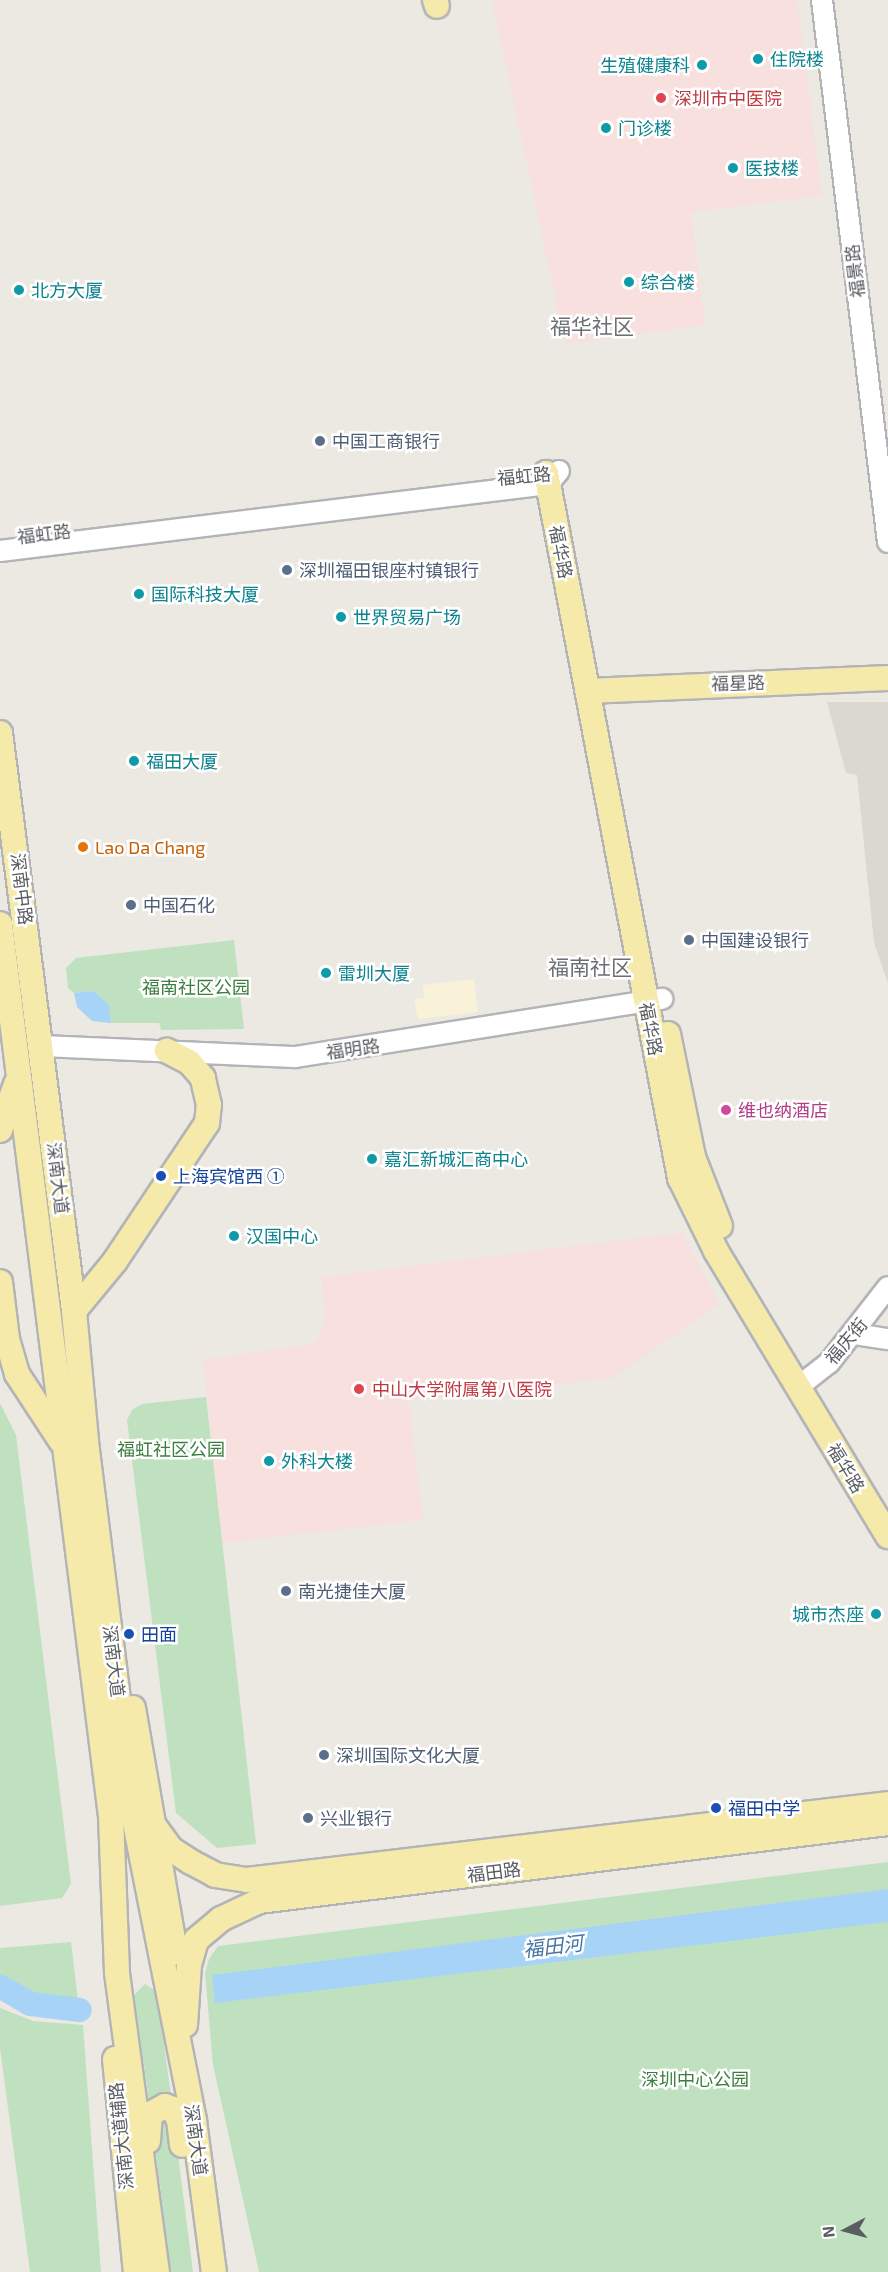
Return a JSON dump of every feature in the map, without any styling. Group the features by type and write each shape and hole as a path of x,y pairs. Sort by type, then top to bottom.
{"main road":[{"name":"福华路","path":"551,476 595,690 653,1000 701,1185 725,1236 888,1536"},
{"name":"福星路","path":"595,690 888,678"},
{"name":"深南中路","path":"0,733 41,1046"},
{"name":"深南中路","path":"0,924 9,1068"},
{"path":"7,1034 41,1046"},
{"path":"0,1130 12,1100 9,1068 41,1046"},
{"name":"深南大道","path":"41,1046 74,1311 87,1450 131,1802 183,2064 214,2272"},
{"path":"74,1311 122,1252 207,1123 209,1105 203,1078 189,1062 167,1051"},
{"name":"深南大道","path":"9,1068 66,1455 111,1816 120,2000 145,2167 157,2272"},
{"path":"0,1282 7,1339 17,1374 54,1427 66,1455"},
{"name":"福华路","path":"804,1383 888,1506"},
{"path":"113,1659 134,1710 155,1827 185,2025 183,2064"},
{"name":"福田路","path":"155,1827 171,1849 191,1862 215,1875 247,1880 888,1804"},
{"name":"福田路","path":"185,2025 189,1965 196,1940 221,1919 259,1901 888,1823"},
{"name":"深南大道辅路","path":"120,2000 114,2063 136,2272"},
{"path":"145,2167 150,2114 156,2108 173,2109 179,2120 186,2173 206,2211"}],"street":[{"name":"福景路","path":"822,0 888,542"},
{"name":"福虹路","path":"0,539 551,476"},
{"name":"福虹路","path":"0,551 551,476"},
{"name":"福明路","path":"41,1046 306,1056 653,1000"},
{"name":"福庆街","path":"804,1383 855,1334 888,1287"},
{"path":"855,1334 888,1339"}],"shaded area":[{"name":"深圳市中医院","path":"492,0 797,0 822,196 691,212 705,325 565,344"},
{"path":"827,702 888,702 888,983 874,943 857,775 846,773"},
{"path":"474,979 478,1012 418,1019 414,999 424,998 423,985"},
{"name":"中山大学附属第八医院","path":"682,1233 720,1304 613,1378 409,1400 423,1520 223,1543 203,1359 310,1345 318,1339 325,1318 322,1277"}],"green space":[{"name":"福南社区公园","path":"234,940 244,1029 161,1030 159,1023 111,1023 109,1005 94,991 74,993 68,988 66,968 76,958"},
{"name":"福虹社区公园","path":"206,1397 256,1844 217,1848 176,1813 127,1420 132,1410 142,1404"},
{"path":"0,1403 16,1435 71,1884 62,1898 0,1906"},
{"name":"深圳中心公园","path":"888,1862 888,2272 259,2272 213,2065 205,1973 209,1959 218,1946"},
{"path":"71,1942 78,2001 27,1996 0,1984 0,1948"},
{"path":"145,1984 157,1992 171,2096 149,2101 134,1995"},
{"path":"0,2008 33,2021 83,2025 101,2272 30,2272 0,2048"},
{"path":"159,2116 174,2123 193,2272 171,2272 152,2123"}],"water":[{"path":"94,991 109,1005 111,1023 92,1021 77,1007 74,993"},
{"path":"888,1889 888,1922 215,2003 212,1975"}],"waterway":[{"name":"福田河","path":"1,1987 31,2004 80,2010"}],"place":[{"name":"住院楼","path":"758,59"},
{"name":"生殖健康科","path":"702,65"},
{"name":"深圳市中医院","path":"661,98"},
{"name":"门诊楼","path":"606,128"},
{"name":"医技楼","path":"733,168"},
{"name":"综合楼","path":"629,282"},
{"name":"北方大厦","path":"19,290"},
{"name":"中国工商银行","path":"320,441"},
{"name":"深圳福田银座村镇银行","path":"287,570"},
{"name":"国际科技大厦","path":"139,594"},
{"name":"世界贸易广场","path":"341,617"},
{"name":"福田大厦","path":"134,761"},
{"name":"Lao Da Chang","path":"83,847"},
{"name":"中国石化","path":"131,905"},
{"name":"中国建设银行","path":"689,940"},
{"name":"雷圳大厦","path":"326,973"},
{"name":"维也纳酒店","path":"726,1110"},
{"name":"嘉汇新城汇商中心","path":"372,1159"},
{"name":"上海宾馆西 ①","path":"161,1176"},
{"name":"汉国中心","path":"234,1236"},
{"name":"中山大学附属第八医院","path":"359,1389"},
{"name":"外科大楼","path":"269,1461"},
{"name":"南光捷佳大厦","path":"286,1591"},
{"name":"城市杰座","path":"876,1614"},
{"name":"田面","path":"129,1634"},
{"name":"深圳国际文化大厦","path":"324,1755"},
{"name":"福田中学","path":"716,1808"},
{"name":"兴业银行","path":"308,1818"}],"district":[{"name":"福华社区","path":"592,326"},
{"name":"福南社区","path":"590,967"}]}
